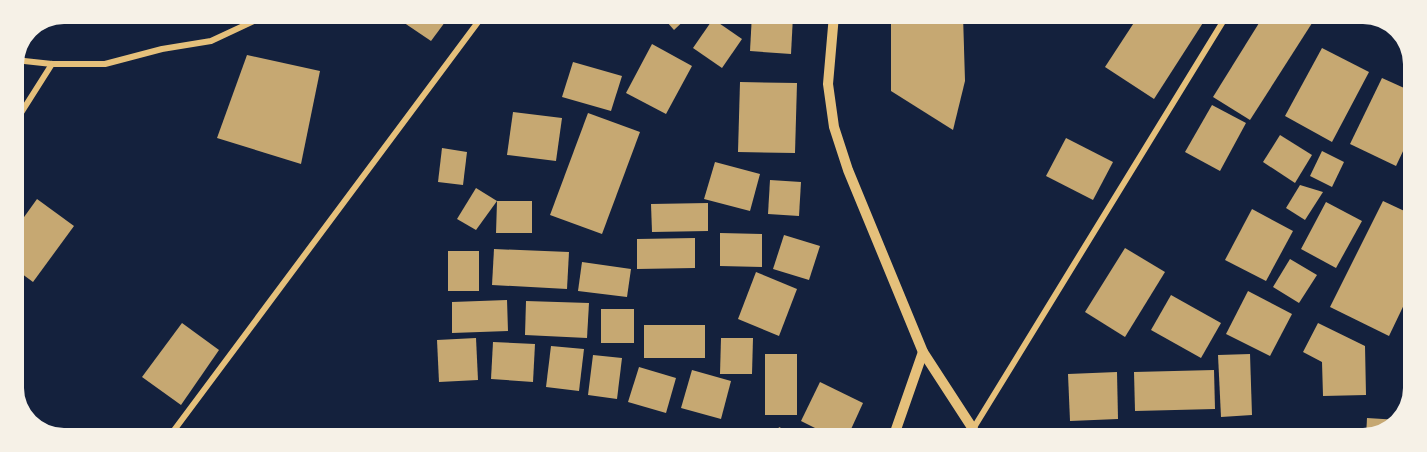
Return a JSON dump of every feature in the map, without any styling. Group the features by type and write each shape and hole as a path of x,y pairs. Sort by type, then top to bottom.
{"street":[{"path":"24,61 52,64 105,64 162,49 212,41 248,24"},
{"path":"176,428 477,24"},
{"path":"833,24 828,84 834,127 848,170 923,352 968,428"},
{"path":"976,428 1222,24"},
{"path":"24,108 52,64"},
{"path":"896,428 923,352"}],"building":[{"path":"406,24 444,24 431,41"},
{"path":"669,24 680,24 674,30"},
{"path":"710,24 720,24 742,39 722,68 693,48"},
{"path":"751,24 793,24 791,54 750,51"},
{"path":"891,24 963,24 965,81 953,130 891,91"},
{"path":"1133,24 1202,24 1154,99 1105,67"},
{"path":"1258,24 1311,24 1250,120 1213,97"},
{"path":"652,44 692,66 666,114 626,93"},
{"path":"1322,48 1369,72 1332,142 1285,116"},
{"path":"247,55 320,71 301,164 217,138"},
{"path":"573,62 622,76 611,111 562,97"},
{"path":"1382,78 1403,87 1403,151 1396,166 1350,144"},
{"path":"740,82 797,83 795,153 738,152"},
{"path":"1212,105 1246,123 1220,171 1185,152"},
{"path":"513,112 562,118 556,161 507,155"},
{"path":"588,113 640,132 602,234 550,215"},
{"path":"1280,135 1312,155 1295,183 1263,162"},
{"path":"1066,138 1113,162 1093,200 1046,176"},
{"path":"442,148 467,152 463,185 438,182"},
{"path":"1322,151 1344,162 1332,187 1310,176"},
{"path":"715,162 760,174 750,211 704,199"},
{"path":"770,180 801,182 799,216 768,214"},
{"path":"1300,185 1323,192 1305,220 1286,208"},
{"path":"476,188 497,201 476,230 457,219"},
{"path":"37,199 74,226 33,282 24,275 24,217"},
{"path":"497,201 532,201 532,233 496,233"},
{"path":"1383,201 1403,210 1403,307 1389,336 1330,307"},
{"path":"1326,202 1362,221 1336,268 1301,249"},
{"path":"708,203 708,231 652,232 651,204"},
{"path":"1252,209 1293,231 1266,281 1225,260"},
{"path":"720,233 762,234 762,267 720,266"},
{"path":"784,235 820,246 809,280 773,269"},
{"path":"695,238 695,268 637,269 637,239"},
{"path":"1125,248 1165,272 1125,337 1085,312"},
{"path":"494,249 569,252 567,289 492,285"},
{"path":"448,251 479,251 479,291 448,291"},
{"path":"1290,259 1317,275 1299,303 1273,287"},
{"path":"582,262 631,269 627,297 578,291"},
{"path":"756,272 797,289 779,336 738,319"},
{"path":"1248,291 1292,314 1270,356 1226,334"},
{"path":"1171,295 1221,323 1201,358 1151,330"},
{"path":"507,300 508,331 452,333 452,302"},
{"path":"526,301 589,303 587,338 525,335"},
{"path":"601,309 634,309 634,343 601,343"},
{"path":"182,323 219,350 181,405 142,377"},
{"path":"1318,323 1365,346 1366,395 1323,396 1322,362 1303,352"},
{"path":"644,325 705,325 705,358 644,358"},
{"path":"476,338 478,380 439,382 437,340"},
{"path":"721,338 753,338 752,374 720,374"},
{"path":"493,342 535,344 533,382 491,379"},
{"path":"551,346 584,349 579,391 546,387"},
{"path":"765,354 797,354 797,415 765,415"},
{"path":"1250,354 1252,415 1221,417 1218,355"},
{"path":"593,355 622,358 617,399 588,395"},
{"path":"639,367 676,378 666,413 628,402"},
{"path":"692,370 731,381 721,419 681,408"},
{"path":"1214,370 1215,409 1135,411 1134,372"},
{"path":"1117,372 1118,419 1070,421 1068,374"},
{"path":"820,382 863,403 852,428 815,428 801,421"},
{"path":"1367,418 1388,419 1376,426 1366,428"}]}
